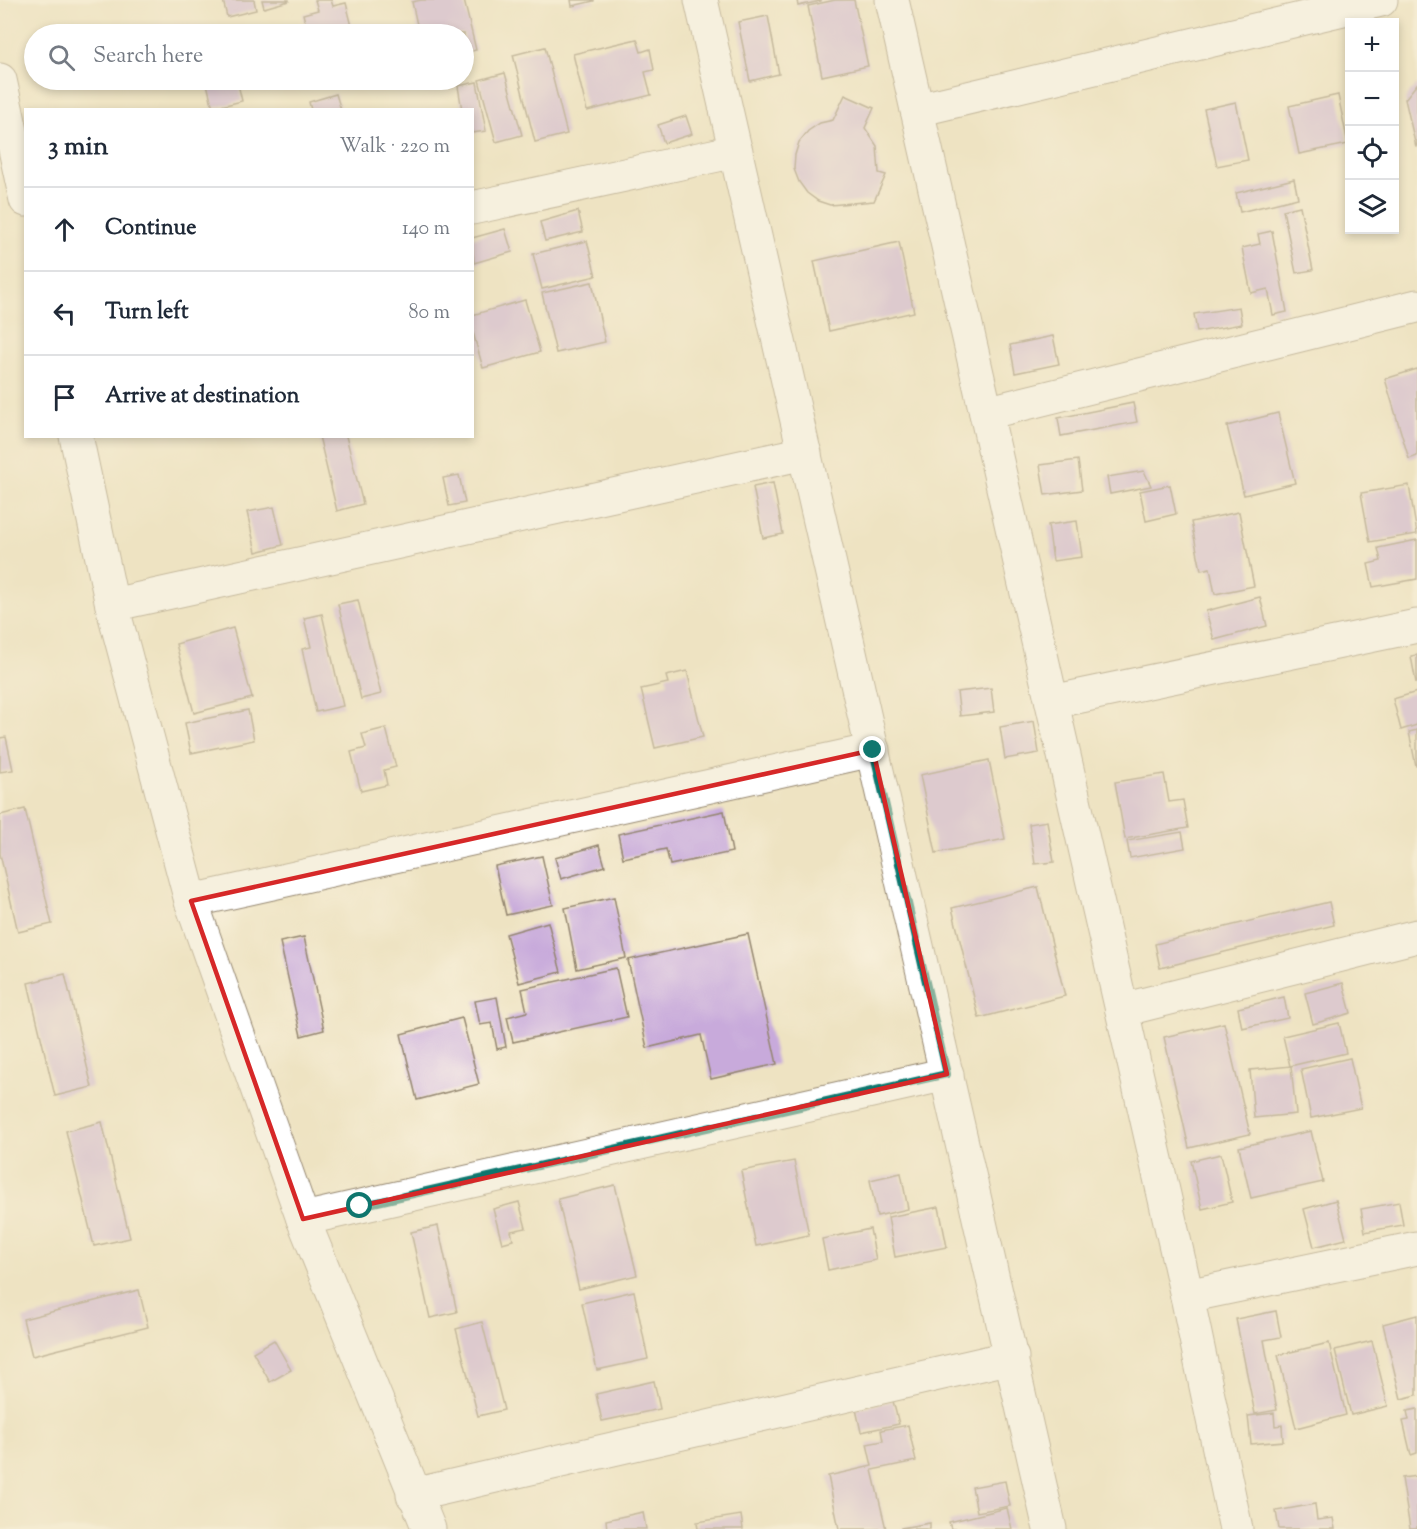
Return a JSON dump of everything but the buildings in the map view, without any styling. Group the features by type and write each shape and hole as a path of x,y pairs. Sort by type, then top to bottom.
{"street":[{"path":"701,0 1050,1529"},
{"path":"892,0 1187,1296 1236,1529"},
{"path":"917,110 1382,0"},
{"path":"0,80 24,191"},
{"path":"474,208 736,152"},
{"path":"986,413 1417,306"},
{"path":"76,438 112,605 191,901 303,1220 413,1495 429,1529"},
{"path":"112,605 805,453"},
{"path":"1052,702 1417,626"},
{"path":"191,901 873,750"},
{"path":"1122,1010 1417,936"},
{"path":"303,1220 947,1074"},
{"path":"1187,1296 1417,1248"},
{"path":"413,1495 1012,1357"}],"highlighted area":[{"path":"873,750 947,1074 303,1219 191,901"}],"route":[{"path":"360,1206 947,1074 873,750"}]}
